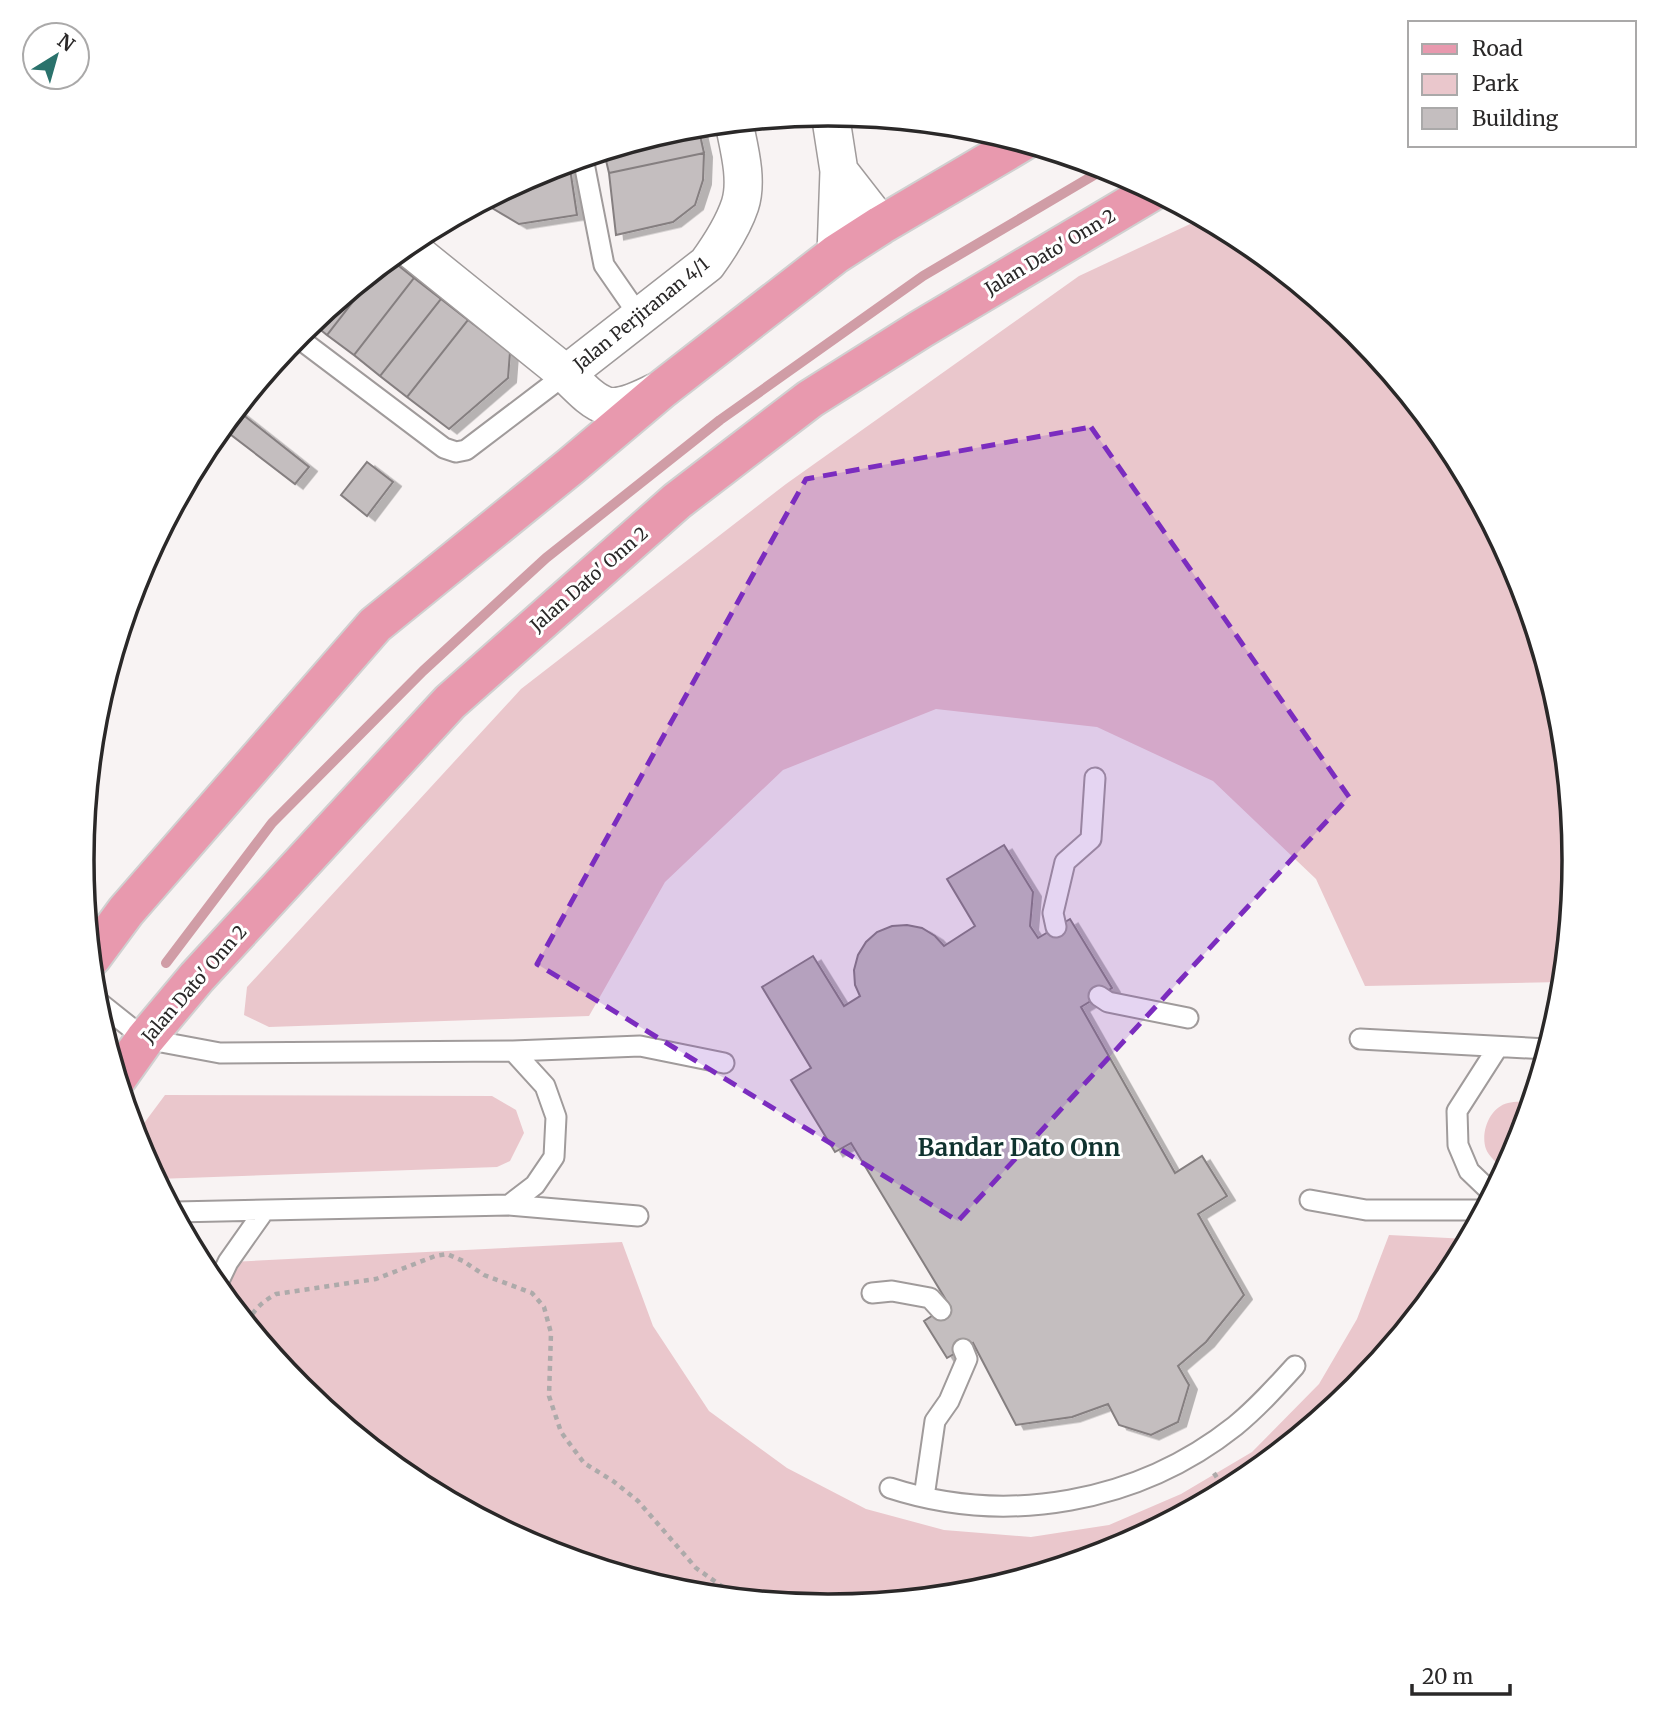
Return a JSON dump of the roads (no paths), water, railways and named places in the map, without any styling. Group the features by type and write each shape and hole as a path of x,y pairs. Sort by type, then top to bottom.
{"main road":[{"path":"100,946 126,911 374,625 661,390 836,254 1010,149"},
{"name":"Jalan Dato' Onn 2","path":"125,1067 197,977 450,702 677,502 810,399 920,328 1143,197"}],"street":[{"path":"832,126 839,171 836,254"},
{"name":"Jalan Perjiranan 4/1","path":"566,374 708,264 724,240 741,204 743,171 736,132"},
{"path":"839,171 881,225"},
{"path":"418,251 566,374 589,397 604,406 617,408 632,404 661,390"},
{"path":"566,374 582,412 584,424 571,466"}],"lane":[{"path":"585,167 604,265 640,317"},
{"name":"Jalan Perjiranan 4/1","path":"306,344 444,448 456,452 466,450 566,374"},
{"path":"1056,927 1053,913 1065,862 1091,839 1095,778"},
{"path":"1099,996 1108,1002 1188,1018"},
{"path":"111,1012 145,1039 220,1053 513,1051 640,1046 724,1063"},
{"path":"1360,1039 1537,1049"},
{"path":"1486,1187 1469,1171 1458,1144 1457,1111 1498,1047"},
{"path":"509,1205 535,1185 554,1157 556,1117 545,1086 513,1051"},
{"path":"1310,1200 1366,1210 1473,1210"},
{"path":"185,1212 509,1205 638,1216"},
{"path":"223,1273 264,1211"},
{"path":"872,1293 892,1291 930,1298 941,1310"},
{"path":"924,1497 935,1421 949,1401 967,1359 963,1349"},
{"path":"890,1488 951,1503 994,1507 1080,1499 1121,1488 1161,1472 1208,1445 1266,1398 1295,1366"}],"waterway":[{"path":"166,963 272,823 423,671 546,558 720,420 923,276 1094,175"}],"district":[{"name":"Bandar Dato Onn","path":"1019,1147"}]}
